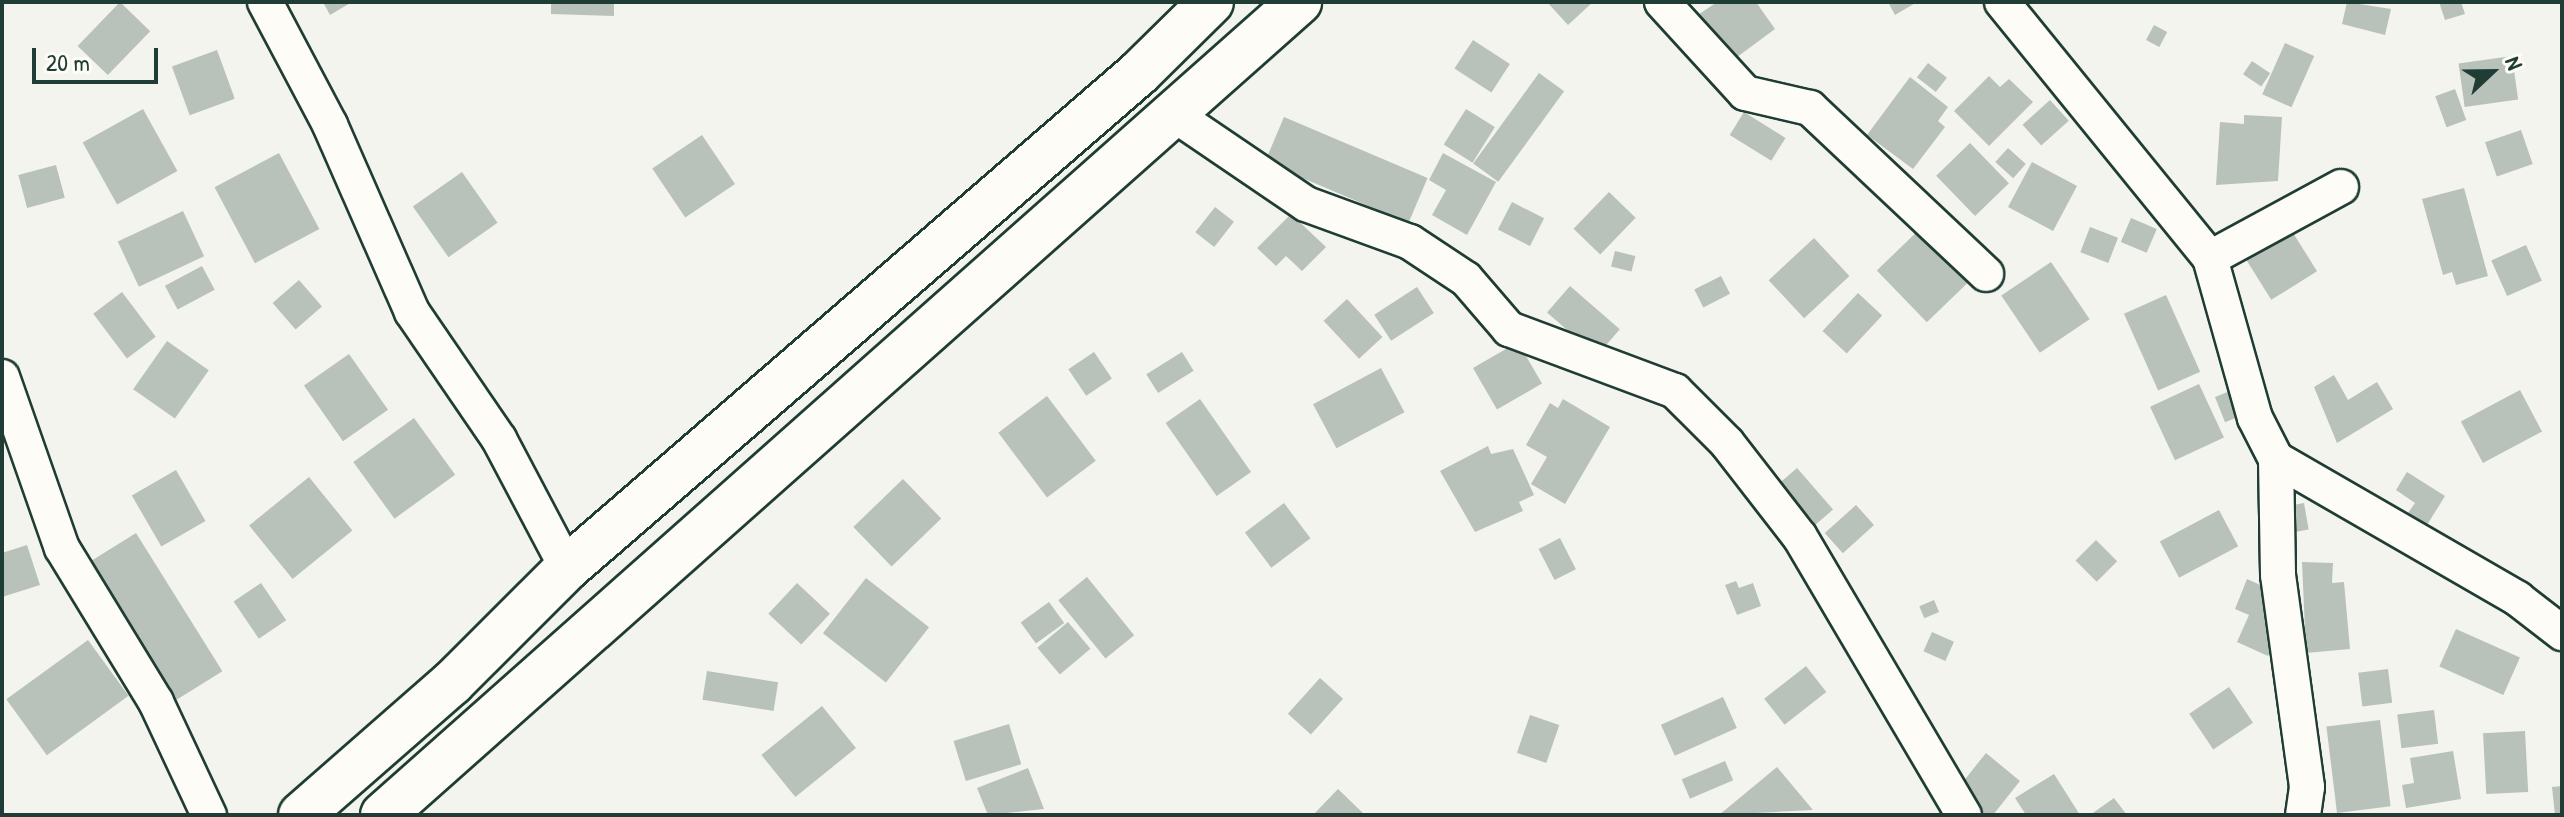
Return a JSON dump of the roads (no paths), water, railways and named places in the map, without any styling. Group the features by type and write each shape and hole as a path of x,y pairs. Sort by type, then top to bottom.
{"highway":[{"path":"301,815 452,683 567,568 1139,73 1211,2"},
{"path":"383,815 952,304 1175,115 1299,2"}],"street":[{"path":"265,2 330,125 412,312 499,439 567,568"},
{"path":"1662,2 1745,93 1810,108 1986,274"},
{"path":"2002,2 2210,258 2255,418 2276,459 2278,575 2307,787 2303,815"},
{"path":"1175,115 1306,204 1410,242 1466,279 1509,329 1675,391 1727,443 1800,537 1964,815"},
{"path":"2210,258 2341,187"},
{"path":"2,377 62,548 156,702 209,815"},
{"path":"2276,459 2518,599 2562,633"}]}
